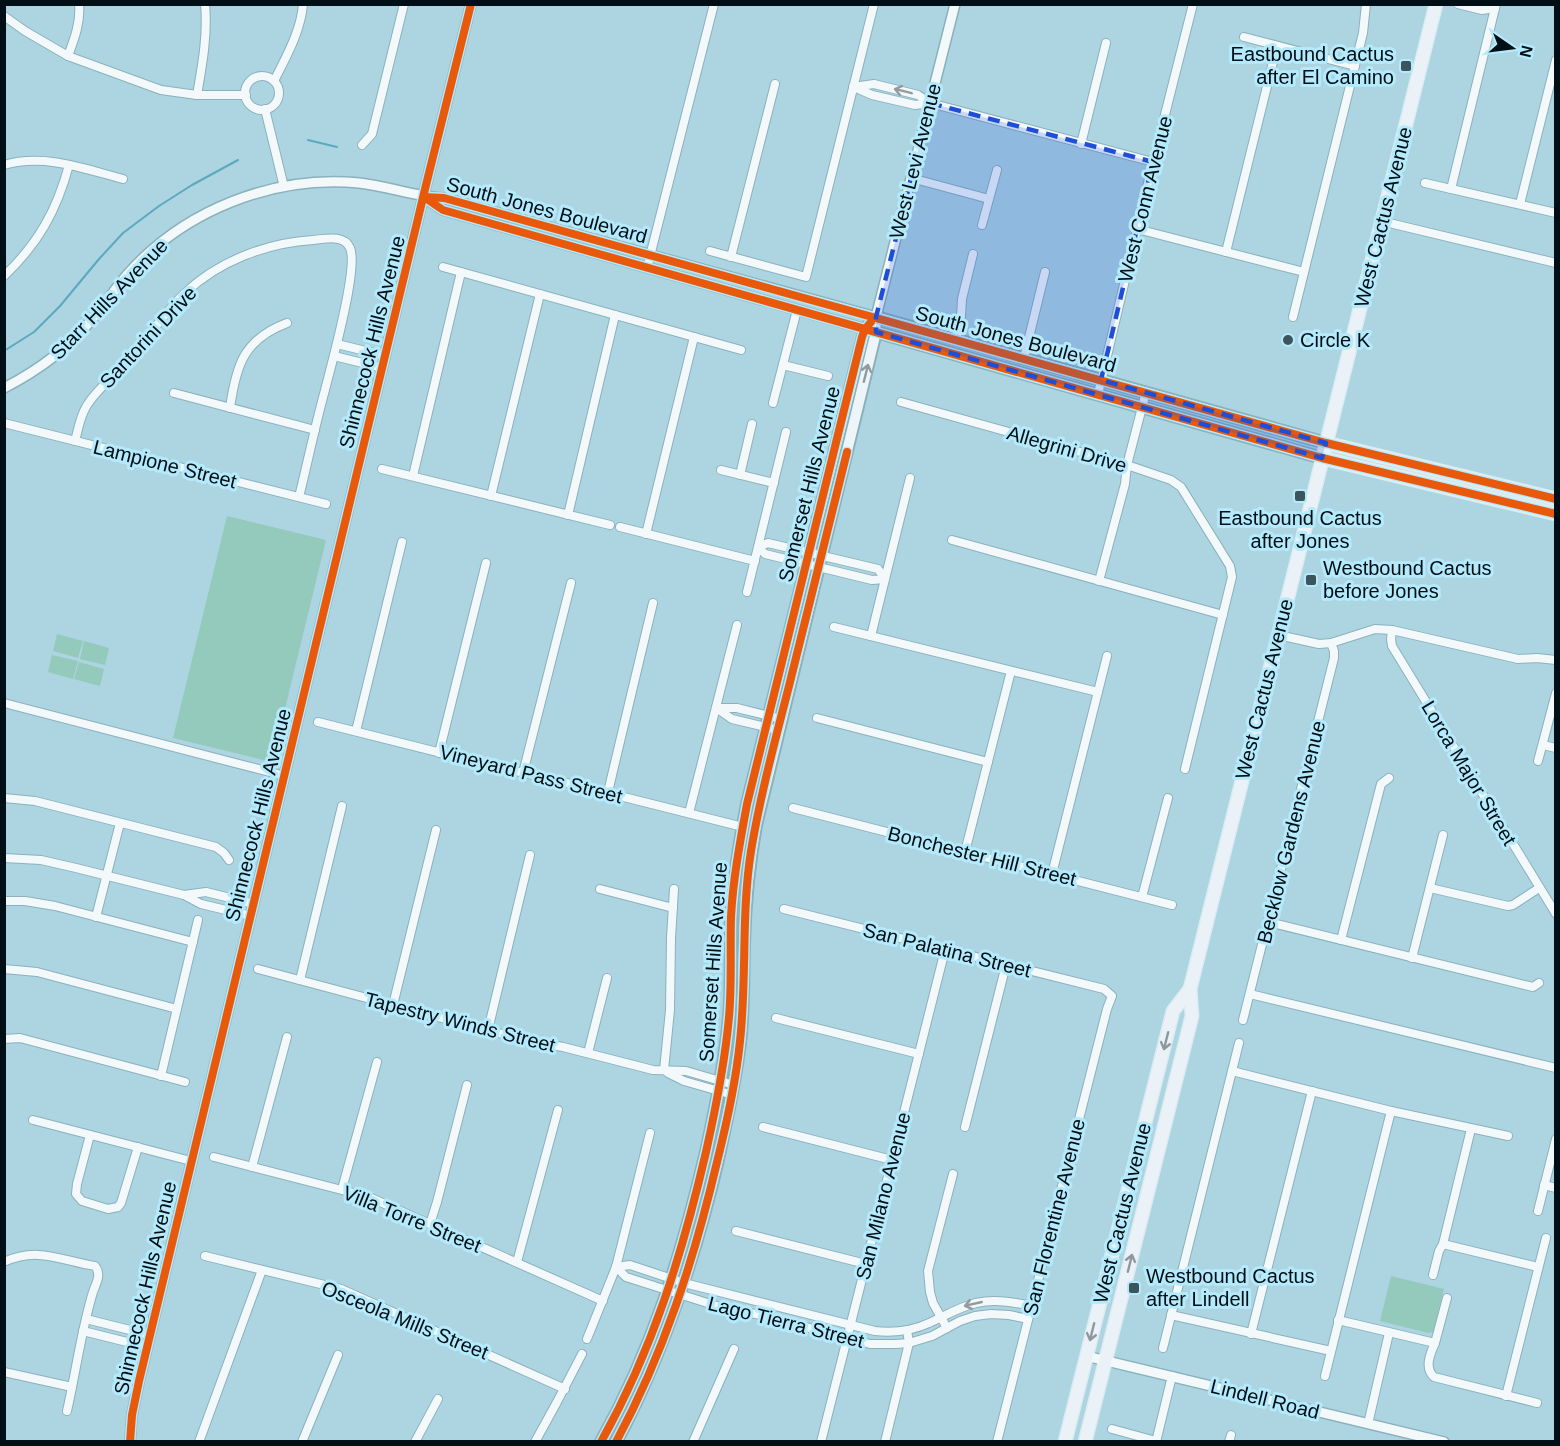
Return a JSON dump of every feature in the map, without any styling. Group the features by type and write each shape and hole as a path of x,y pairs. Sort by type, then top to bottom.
{"main road":[{"name":"West Cactus Avenue","path":"1085,1442 1192,1016 1190,989 1437,4"},
{"path":"865,328 876,317"},
{"name":"South Jones Boulevard","path":"876,317 1326,443 1556,499"},
{"name":"Somerset Hills Avenue","path":"601,1442 633,1379 657,1322 696,1195 720,1086 729,1016 733,894 742,827 865,328"},
{"name":"South Jones Boulevard","path":"876,332 1322,458 1556,514"},
{"name":"Somerset Hills Avenue","path":"616,1442 655,1364 682,1289 710,1191 734,1090 744,1007 745,915 751,854 764,786 876,332"},
{"name":"West Cactus Avenue","path":"1065,1442 1173,1011 1190,989"}],"street":[{"path":"68,56 77,33 79,4"},
{"path":"197,95 204,52 205,4"},
{"path":"274,81 291,47 303,4"},
{"path":"362,145 372,134 404,4"},
{"name":"Shinnecock Hills Avenue","path":"130,1442 135,1398 191,1161 471,4"},
{"path":"647,268 714,4"},
{"path":"710,251 806,277 874,4"},
{"name":"West Levi Avenue","path":"876,317 955,4"},
{"name":"West Conn Avenue","path":"1098,394 1193,4"},
{"path":"1293,317 1363,33 1366,4"},
{"path":"1458,4 1482,10 1494,6"},
{"path":"1451,189 1494,6"},
{"path":"4,16 24,31 68,56 160,90 197,95 246,95"},
{"path":"1244,37 1355,66"},
{"path":"1081,144 1106,43"},
{"path":"1226,252 1277,46"},
{"path":"1520,204 1556,60"},
{"path":"262,76 274,81 278,89 278,98 273,106 260,110 249,103 246,95 248,84 254,78 262,76"},
{"path":"731,257 775,84"},
{"path":"853,87 874,84 918,95 930,103 1153,162"},
{"path":"265,109 284,187"},
{"path":"4,165 21,161 47,161 123,179"},
{"path":"4,276 30,248 47,223 59,198 69,165"},
{"path":"982,225 997,170"},
{"path":"911,178 989,199"},
{"name":"Starr Hills Avenue","path":"4,388 34,372 63,349 92,319 133,268 168,236 215,209 252,195 284,187 322,183 361,183 423,197"},
{"path":"1425,183 1556,213"},
{"name":"South Jones Boulevard","path":"423,197 444,198 876,317"},
{"name":"South Jones Boulevard","path":"423,197 442,210 876,332"},
{"path":"1381,221 1556,263"},
{"path":"1137,229 1304,272"},
{"name":"Santorini Drive","path":"75,441 85,408 185,293 226,264 255,251 292,242 336,238 343,240 350,247 353,257 352,266 337,344"},
{"path":"956,339 962,299 973,254"},
{"path":"443,267 741,350"},
{"path":"412,476 461,272"},
{"path":"1024,358 1046,272"},
{"path":"491,496 540,294"},
{"path":"773,403 797,310"},
{"path":"568,515 615,315"},
{"name":"Somerset Hills Avenue","path":"876,317 876,332"},
{"path":"230,408 237,374 250,347 267,332 287,323"},
{"path":"646,534 694,337"},
{"path":"299,497 337,344 386,356"},
{"path":"334,356 383,368"},
{"path":"783,365 828,376"},
{"path":"1099,580 1125,484 1127,465 1146,392"},
{"path":"174,393 315,430"},
{"name":"Allegrini Drive","path":"901,402 1127,465 1176,482 1181,487 1231,571 1231,582 1185,769"},
{"name":"Lampione Street","path":"4,423 326,504"},
{"path":"740,475 752,424"},
{"path":"747,592 786,432"},
{"path":"382,469 610,525"},
{"path":"721,470 774,483"},
{"path":"871,636 910,478"},
{"path":"620,527 754,561"},
{"path":"952,540 1223,615"},
{"path":"356,731 402,542"},
{"path":"758,548 768,543 872,580 885,579"},
{"path":"820,561 878,569 885,579"},
{"path":"439,753 486,563"},
{"path":"523,773 571,583"},
{"path":"608,792 653,603"},
{"path":"689,813 737,624"},
{"path":"834,627 1098,692"},
{"path":"1278,635 1319,644 1330,643 1375,629 1392,630 1518,659 1556,660"},
{"name":"Lorca Major Street","path":"1392,630 1392,646 1556,914"},
{"name":"Becklow Gardens Avenue","path":"1243,1020 1334,658 1334,651 1330,643"},
{"path":"1052,874 1107,656"},
{"path":"965,852 1011,671"},
{"path":"1538,761 1556,693"},
{"path":"4,703 285,776"},
{"path":"716,708 737,708 767,721 778,730"},
{"path":"817,718 988,762"},
{"path":"767,721 781,719"},
{"name":"Vineyard Pass Street","path":"318,722 742,827"},
{"path":"1543,745 1556,748"},
{"path":"1341,940 1381,784 1389,778"},
{"path":"4,798 35,801 216,847 229,860"},
{"path":"1142,897 1168,798"},
{"path":"300,980 342,806"},
{"name":"Bonchester Hill Street","path":"793,808 1172,905"},
{"path":"96,916 120,823"},
{"path":"393,1005 436,830"},
{"path":"1412,958 1443,835"},
{"path":"488,1030 530,855"},
{"path":"4,858 41,860 107,875 184,895 201,904 251,916"},
{"path":"1430,888 1508,906 1539,888"},
{"path":"600,889 673,908"},
{"path":"664,1070 670,1010 674,889"},
{"path":"184,895 206,892 254,904"},
{"path":"4,901 42,904 193,942"},
{"name":"San Palatina Street","path":"784,909 1104,989 1109,993"},
{"path":"161,1076 198,920"},
{"path":"1268,922 1533,987 1539,983"},
{"name":"San Milano Avenue","path":"821,1442 945,950"},
{"path":"965,1127 1006,965"},
{"path":"4,969 37,972 177,1009"},
{"name":"Tapestry Winds Street","path":"258,969 528,1041 588,1053 653,1070 686,1071 734,1090"},
{"path":"588,1053 607,978"},
{"name":"San Florentine Avenue","path":"997,1442 1104,1020 1111,1001 1112,996 1109,993"},
{"path":"1250,993 1556,1068"},
{"path":"776,1018 919,1054"},
{"path":"252,1167 287,1037"},
{"path":"4,1039 20,1038 185,1082"},
{"path":"1163,1348 1239,1043"},
{"path":"342,1189 377,1062"},
{"path":"1232,1071 1391,1111 1508,1136"},
{"path":"430,1224 467,1085"},
{"path":"1251,1334 1312,1091"},
{"path":"517,1262 558,1110"},
{"path":"1325,1376 1391,1111"},
{"path":"33,1120 191,1161"},
{"path":"763,1127 892,1160"},
{"path":"1433,1275 1443,1244 1471,1129"},
{"path":"588,1339 616,1267 650,1133"},
{"path":"90,1135 76,1194 82,1201 108,1209 118,1207 121,1203 138,1147"},
{"path":"1538,1211 1556,1139"},
{"name":"Villa Torre Street","path":"214,1157 369,1197 603,1301"},
{"path":"947,1328 933,1303 928,1271 953,1174"},
{"path":"1544,1185 1556,1188"},
{"path":"736,1231 866,1264"},
{"path":"1506,1396 1545,1238"},
{"path":"1443,1244 1538,1267"},
{"path":"4,1262 19,1256 37,1254 95,1266 98,1270 99,1276 83,1331 67,1411"},
{"name":"Osceola Mills Street","path":"205,1256 331,1286 354,1294 565,1389"},
{"name":"Lago Tierra Street","path":"616,1267 630,1265 682,1289 875,1331 907,1330 927,1324 964,1306 991,1301 1031,1306"},
{"name":"Lago Tierra Street","path":"616,1267 626,1277 670,1285"},
{"path":"199,1442 262,1270"},
{"name":"Lago Tierra Street","path":"682,1289 723,1308 761,1315 870,1344 896,1344 932,1336 975,1316 1009,1315 1028,1319"},
{"path":"1447,1298 1428,1363 1430,1374 1434,1377 1537,1403"},
{"path":"1171,1316 1330,1351"},
{"path":"86,1319 150,1335"},
{"path":"1338,1320 1435,1343"},
{"path":"885,1442 909,1342 907,1330"},
{"path":"83,1331 147,1347"},
{"path":"1368,1424 1389,1333"},
{"path":"693,1442 734,1349"},
{"path":"535,1442 582,1354"},
{"path":"302,1442 338,1355"},
{"name":"Lindell Road","path":"1086,1356 1444,1442"},
{"path":"4,1372 72,1387"},
{"path":"1112,1429 1156,1441 1172,1377"},
{"path":"415,1442 438,1399"}],"highlighted area":[{"path":"930,103 1153,162 1101,380 1326,443 1322,458 876,332 876,317"}],"green space":[{"path":"227,516 326,540 272,762 173,738"},
{"path":"57,634 83,641 78,658 53,651"},
{"path":"84,641 109,648 105,665 80,659"},
{"path":"52,655 78,661 73,679 48,672"},
{"path":"79,662 104,669 100,686 74,679"},
{"path":"1391,1276 1444,1289 1433,1332 1428,1333 1380,1321"}],"waterway":[{"path":"308,140 337,147"},
{"path":"4,351 34,332 60,306 123,233 192,185 238,160"}],"cycle path":[{"path":"130,1442 132,1415 139,1381 471,4"},
{"path":"424,197 443,210 1322,458 1556,514"},
{"path":"424,197 444,198 1326,443 1556,499"},
{"path":"601,1442 651,1337 687,1228 706,1152 720,1085 727,1034 732,903 747,804 862,337 871,322"},
{"path":"616,1442 649,1374 676,1305 708,1199 724,1132 734,1087 740,1041 746,898 751,851 768,768 847,452"}],"place":[{"name":"Eastbound Cactus after El Camino","path":"1406,66"},
{"name":"Circle K","path":"1288,340"},
{"name":"Eastbound Cactus after Jones","path":"1300,496"},
{"name":"Westbound Cactus before Jones","path":"1311,580"},
{"name":"Westbound Cactus after Lindell","path":"1134,1288"}]}
